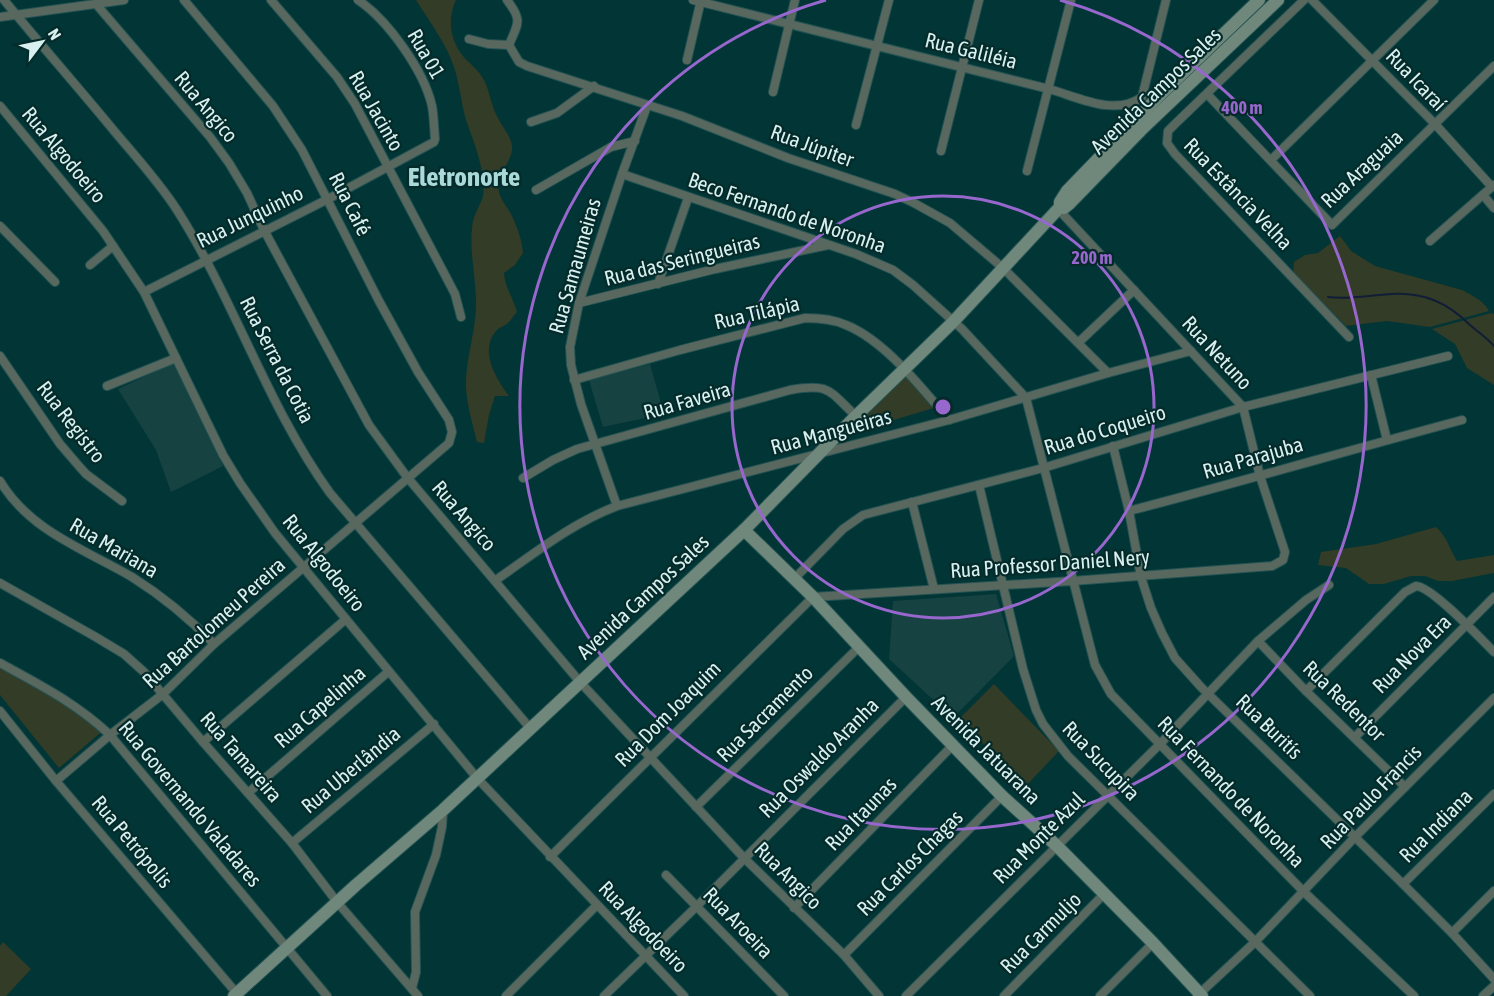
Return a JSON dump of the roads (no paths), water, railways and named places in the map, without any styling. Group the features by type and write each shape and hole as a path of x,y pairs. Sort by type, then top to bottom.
{"street":[{"name":"Rua Serra da Cotia","path":"4,0 139,160 176,210 205,260 284,417 313,469 355,522 530,728"},
{"path":"0,16 124,0"},
{"name":"Rua Café","path":"184,0 273,106 303,150 379,301 418,372 449,420 452,432 449,443"},
{"name":"Rua Jacinto","path":"272,0 337,77 355,104 455,294 461,317"},
{"name":"Rua 01","path":"358,0 387,24 417,71 432,106 435,141"},
{"path":"469,39 488,44 509,45 518,28 519,19 507,0"},
{"path":"773,92 795,0"},
{"path":"856,125 889,0"},
{"path":"941,151 979,0"},
{"path":"1027,171 1071,0"},
{"name":"Rua Galiléia","path":"698,1 1122,107 1142,97 1166,0"},
{"name":"Avenida Campos Sales","path":"1140,123 1259,0"},
{"name":"Avenida Campos Sales","path":"237,995 337,902 443,810 744,530 953,322 1059,208 1059,203 1067,191 1278,0"},
{"name":"Rua Estância Velha","path":"1304,0 1168,131 1168,148 1349,337"},
{"name":"Rua Icaraí","path":"1312,0 1493,186"},
{"path":"1271,160 1434,0"},
{"path":"687,60 698,1"},
{"name":"Rua Angico","path":"90,3 210,137 229,162 369,425 407,477 580,682 649,758 744,858 844,955 879,996"},
{"name":"Rua Júpiter","path":"509,45 519,62 527,66 594,86 722,130 788,158 905,199 950,223 1003,268 1108,373"},
{"name":"Rua Araguaia","path":"1207,94 1332,225 1494,66"},
{"path":"531,122 557,113 594,86"},
{"name":"Rua Algodoeiro","path":"0,106 70,189 114,246 144,292 240,483 303,567 477,778 684,996"},
{"name":"Rua Samaumeiras","path":"617,506 574,380 570,346 579,303 647,106"},
{"name":"Rua Junquinho","path":"144,292 429,147 435,141"},
{"path":"536,190 610,147 635,141"},
{"name":"Beco Fernando de Noronha","path":"622,174 829,245 893,270 962,329 1026,398 1072,581"},
{"path":"1430,241 1493,186"},
{"path":"1483,195 1494,208"},
{"path":"658,284 688,198"},
{"name":"Rua Netuno","path":"1059,208 1243,407 1260,476 1285,556"},
{"path":"0,226 55,282"},
{"name":"Rua das Seringueiras","path":"579,303 738,264 829,245"},
{"path":"90,265 114,246"},
{"path":"1079,342 1134,290"},
{"name":"Rua Tilápia","path":"574,380 805,318 826,319 847,325 869,338 904,370 948,420"},
{"name":"Rua Mangueiras","path":"496,580 586,519 617,506 948,420 1191,351"},
{"name":"Rua do Coqueiro","path":"795,578 851,522 871,512 1044,468 1243,407 1448,356"},
{"path":"107,386 176,358"},
{"name":"Rua Registro","path":"2,362 60,444 78,465 86,474 122,501"},
{"path":"1371,375 1387,440"},
{"name":"Rua Faveira","path":"523,478 565,454 594,444 790,390 823,387 856,416"},
{"name":"Rua Parajuba","path":"1129,511 1462,420"},
{"name":"Rua Bartolomeu Pereira","path":"56,781 163,694 214,644 449,443"},
{"name":"Rua Buritís","path":"1113,446 1129,511 1141,577 1156,622 1182,666 1452,933 1494,979"},
{"name":"Rua Mariana","path":"0,481 18,507 38,524 169,601 214,644"},
{"name":"Rua Sucupira","path":"979,485 1002,585 1036,710 1043,724 1063,750 1310,996"},
{"path":"912,502 934,589"},
{"name":"Avenida Jatuarana","path":"744,530 795,578 906,697 1002,795 1057,846 1200,995"},
{"name":"Rua Professor Daniel Nery","path":"813,597 1141,577 1272,566 1281,562 1285,556"},
{"name":"Rua Fernando de Noronha","path":"1072,581 1095,665 1118,702 1304,892 1414,996"},
{"name":"Rua Tamareira","path":"0,584 94,636 123,654 144,672 292,843 337,902 418,996"},
{"name":"Rua Monte Azul","path":"906,996 1160,744 1258,641 1306,600 1329,585"},
{"path":"1306,691 1412,587 1420,586 1466,624 1494,652"},
{"name":"Rua Dom Joaquim","path":"550,857 813,597"},
{"name":"Rua Nova Era","path":"1355,737 1494,597"},
{"path":"203,742 346,619"},
{"name":"Rua Redentor","path":"1258,641 1405,787"},
{"name":"Rua Sacramento","path":"696,807 859,646"},
{"name":"Rua Governando Valadares","path":"0,663 66,699 91,717 110,735 327,996"},
{"name":"Rua Capelinha","path":"248,793 388,672"},
{"name":"Rua Oswaldo Aranha","path":"604,996 906,697"},
{"name":"Rua Paulo Francis","path":"1200,995 1255,942 1355,837 1494,698"},
{"name":"Rua Petrópolis","path":"0,711 56,781 237,995"},
{"name":"Rua Uberlândia","path":"292,843 434,724"},
{"name":"Rua Itaunas","path":"794,908 953,745"},
{"name":"Rua Indiana","path":"1403,884 1494,794"},
{"name":"Rua Carlos Chagas","path":"844,955 1002,795"},
{"path":"412,988 416,972 415,912 436,855 443,810"},
{"name":"Rua Aroeira","path":"666,876 784,996"},
{"path":"1452,933 1494,891"},
{"name":"Rua Carmuljo","path":"1004,996 1104,894"},
{"path":"506,996 597,905"},
{"path":"1100,996 1153,944"},
{"path":"1483,996 1494,986"}],"waterway":[{"path":"1328,297 1352,298 1404,294 1425,297 1453,311 1494,346"}],"district":[{"name":"Eletronorte","path":"464,177"}]}
